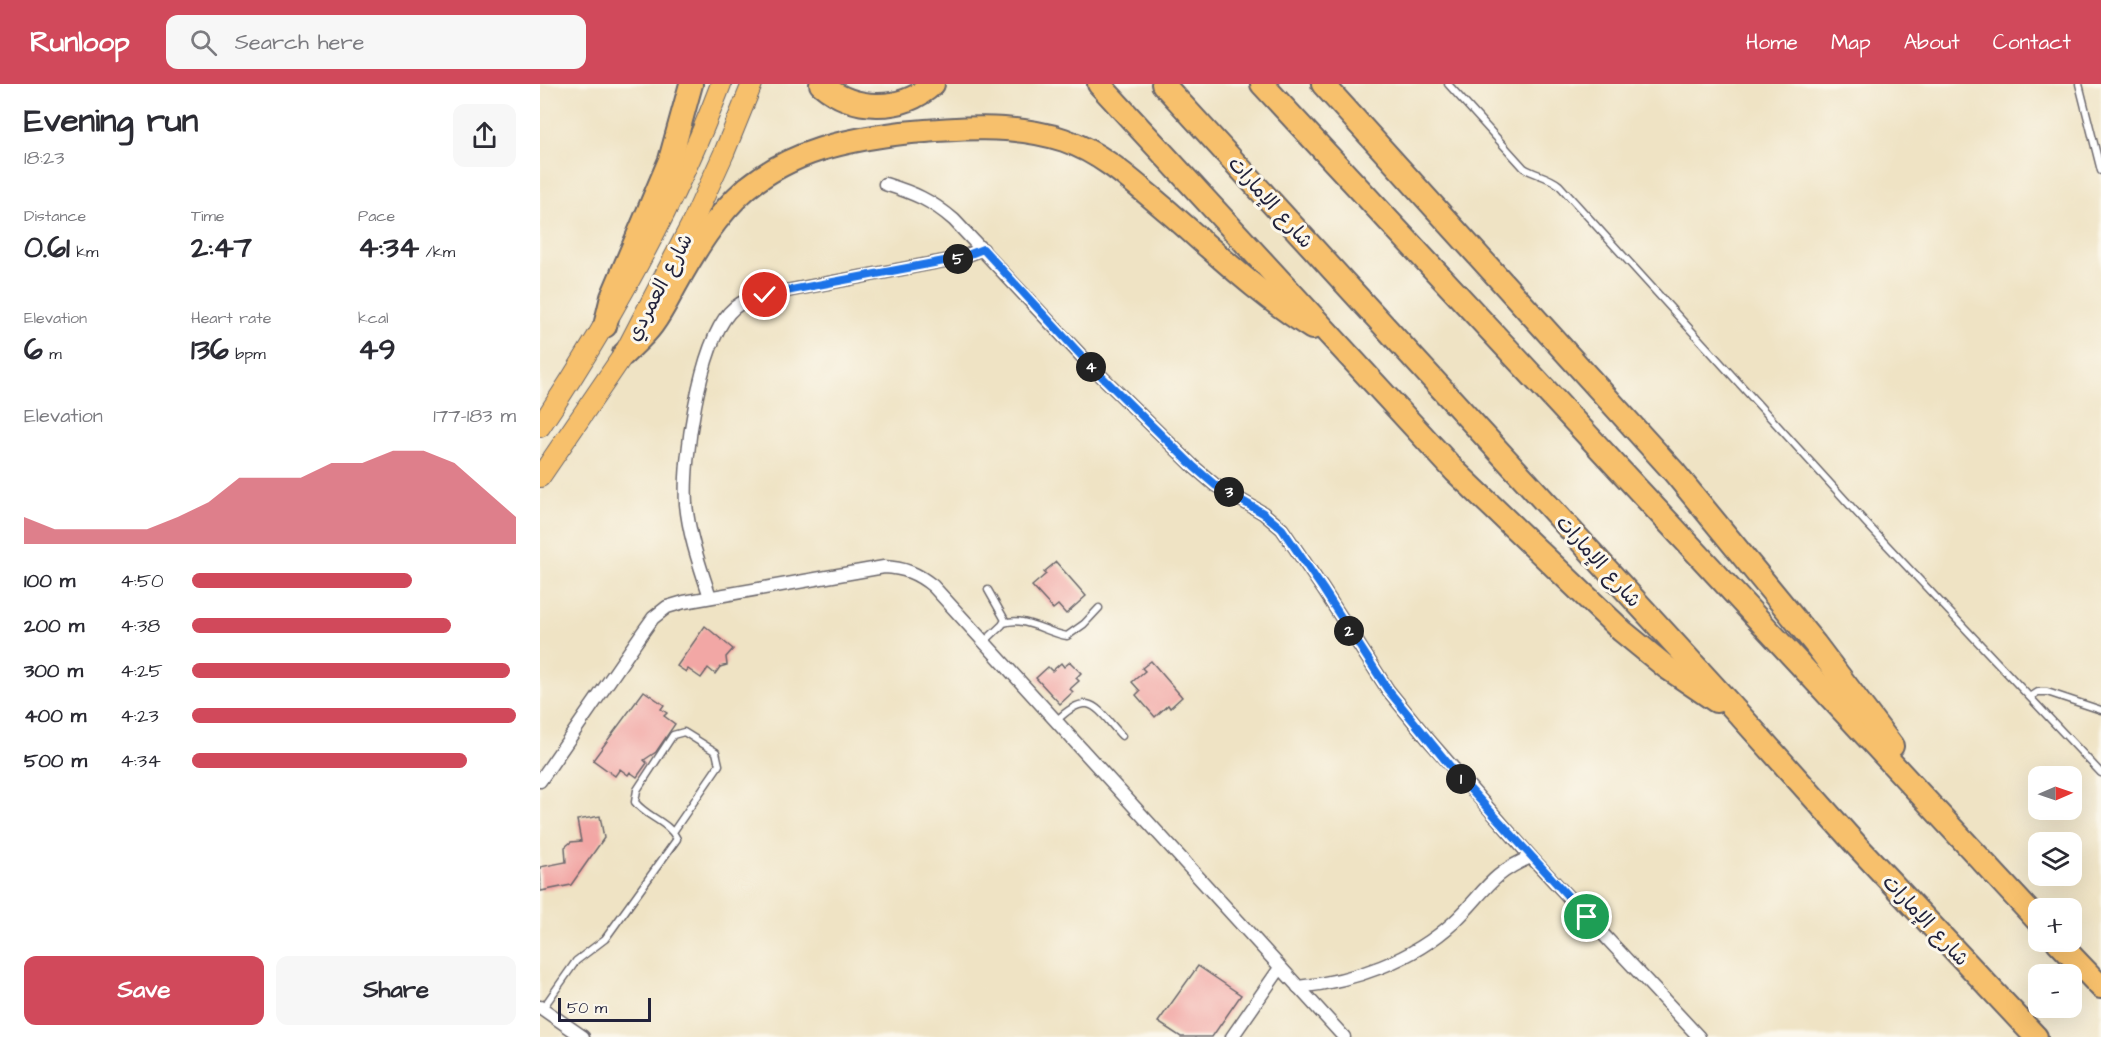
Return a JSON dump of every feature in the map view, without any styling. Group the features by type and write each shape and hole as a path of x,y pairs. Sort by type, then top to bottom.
{"highway":[{"path":"605,326 612,297 670,160 691,84"},
{"path":"821,84 842,98 873,105 903,101 918,95 933,84"},
{"path":"1099,84 1464,480 1622,631 1689,684 1738,713"},
{"name":"شارع الإمارات","path":"1163,84 1866,856 2036,1037"},
{"path":"1262,84 2028,910"},
{"path":"1323,84 1674,472 1849,688 1947,823"},
{"path":"624,354 653,323 698,246 722,213 748,188 777,167 813,151 855,140 922,131 970,129 1019,131 1048,136 1076,145 1102,158 1126,175 1284,309 1338,343"},
{"path":"2068,952 2101,987"}],"main road":[{"name":"شارع العمردي","path":"540,427 605,326 666,211 695,148 720,84"},
{"name":"شارع العمردي","path":"540,477 624,354 694,219 752,84"}],"street":[{"path":"885,184 930,200 954,220 1089,364 1194,467 1215,485 1263,513 1282,529 1388,690 1459,777 1699,1037"},
{"path":"710,597 689,522 686,474 699,387 707,357 728,314 740,303 755,297 960,258 983,249"},
{"path":"540,781 653,618 667,608 710,597 884,567 902,568 919,575 933,586 1344,1037"},
{"path":"1298,987 1350,979 1403,957 1430,941 1454,922 1496,876 1531,857"},
{"path":"1232,1037 1280,968"},
{"path":"541,1008 583,1037"}],"lane":[{"path":"1448,84 1524,168 1549,178 1558,185 1859,515 2101,772"},
{"path":"2079,84 2101,171"},
{"path":"988,590 1004,616 1004,623"},
{"path":"984,643 1004,623 1021,621 1067,636 1084,624 1099,608"},
{"path":"2030,697 2047,692 2101,710"},
{"path":"1055,722 1072,707 1086,703 1095,707 1122,736"},
{"path":"541,1008 576,961 605,939 676,839 673,832 641,811 635,802 637,790 673,735 684,732 716,752 719,765 673,832"}],"building":[{"path":"1056,562 1086,596 1066,614 1058,605 1053,609 1032,586"},
{"path":"705,626 733,649 726,657 727,665 720,667 715,674 708,668 701,678 688,669 686,672 677,666"},
{"path":"1151,661 1182,697 1170,708 1168,705 1155,717 1136,695 1140,691 1132,682 1145,671 1142,668"},
{"path":"1070,662 1081,673 1076,678 1079,681 1070,689 1073,692 1060,704 1036,678 1048,667 1052,671 1061,663 1064,667"},
{"path":"644,691 664,705 661,709 667,713 664,716 675,724 656,752 644,760 647,763 637,777 630,772 628,775 620,769 615,776 593,760"},
{"path":"600,816 604,838 571,885 541,891 540,867 566,862 565,847 571,842 581,841 577,820"},
{"path":"1198,966 1241,995 1212,1037 1181,1037 1158,1022"}],"route":[{"path":"765,295 960,258 983,249 1089,364 1194,467 1215,485 1263,513 1282,529 1388,690 1459,777 1587,917"}]}
